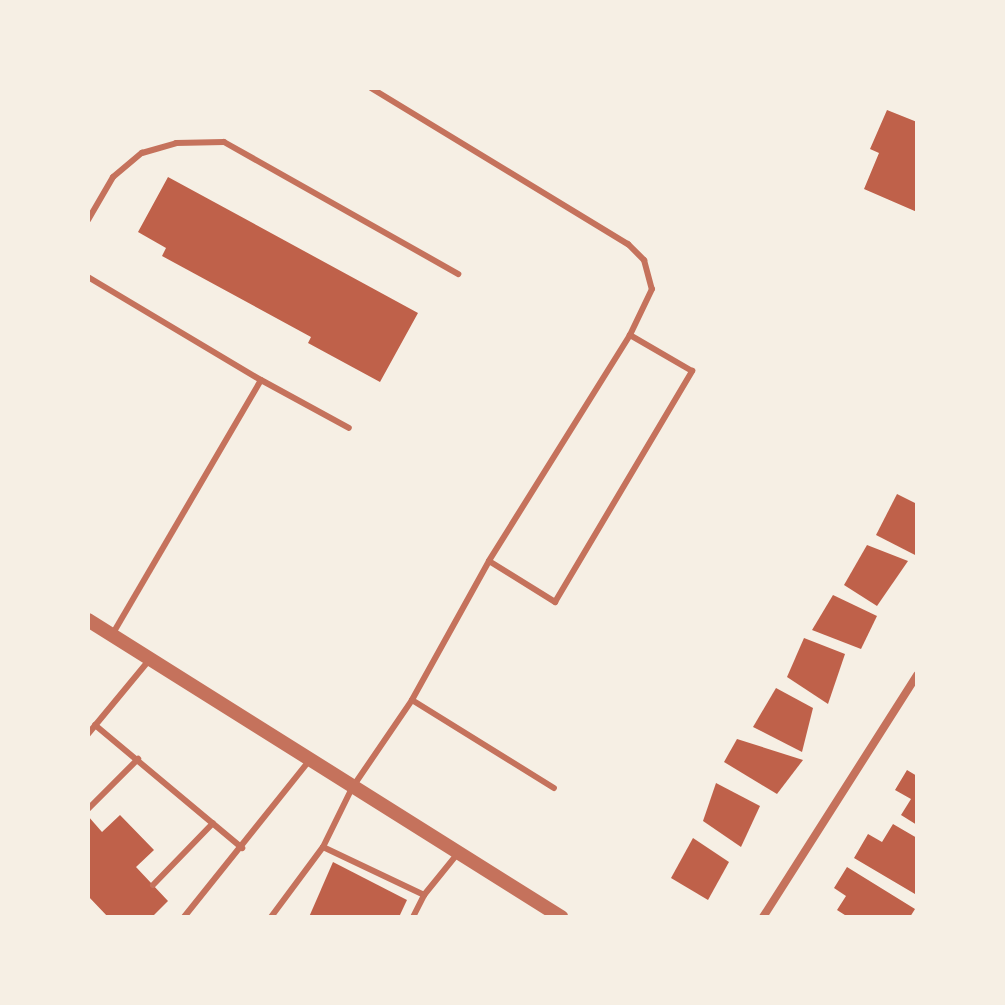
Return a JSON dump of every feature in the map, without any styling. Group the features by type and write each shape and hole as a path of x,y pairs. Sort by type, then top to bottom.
{"street":[{"path":"88,620 308,762 561,917"},
{"path":"763,917 917,675"}],"lane":[{"path":"271,917 323,847 352,788 412,700 489,561 630,335 652,289 644,260 628,244 371,88"},
{"path":"88,220 113,177 142,153 176,143 224,142 458,274"},
{"path":"88,277 261,380 349,428"},
{"path":"489,561 555,602 692,371 630,335"},
{"path":"112,635 261,380"},
{"path":"88,734 150,659"},
{"path":"412,700 554,788"},
{"path":"95,725 242,848"},
{"path":"88,809 138,759"},
{"path":"184,917 308,762"},
{"path":"153,885 213,823"},
{"path":"323,847 424,895"},
{"path":"413,917 424,895 458,853"}],"building":[{"path":"887,110 917,122 917,212 864,189 879,153 870,149"},
{"path":"168,177 418,313 380,382 308,343 311,337 162,256 166,248 138,232"},
{"path":"897,494 917,504 917,556 876,535"},
{"path":"867,545 908,561 877,606 844,585"},
{"path":"833,595 877,616 861,649 812,630"},
{"path":"804,638 845,654 828,704 787,677"},
{"path":"776,688 813,708 802,752 753,727"},
{"path":"737,739 803,760 777,794 724,762"},
{"path":"907,770 917,776 917,825 901,815 911,799 895,790"},
{"path":"716,783 760,806 741,847 703,821"},
{"path":"120,815 154,850 136,867 168,901 152,917 108,917 88,896 88,816 102,832"},
{"path":"893,824 917,838 915,894 854,858 868,834 882,842"},
{"path":"693,838 729,862 708,900 671,878"},
{"path":"333,862 407,900 399,917 309,917"},
{"path":"847,867 915,909 910,917 848,917 837,910 846,896 834,888"}]}
